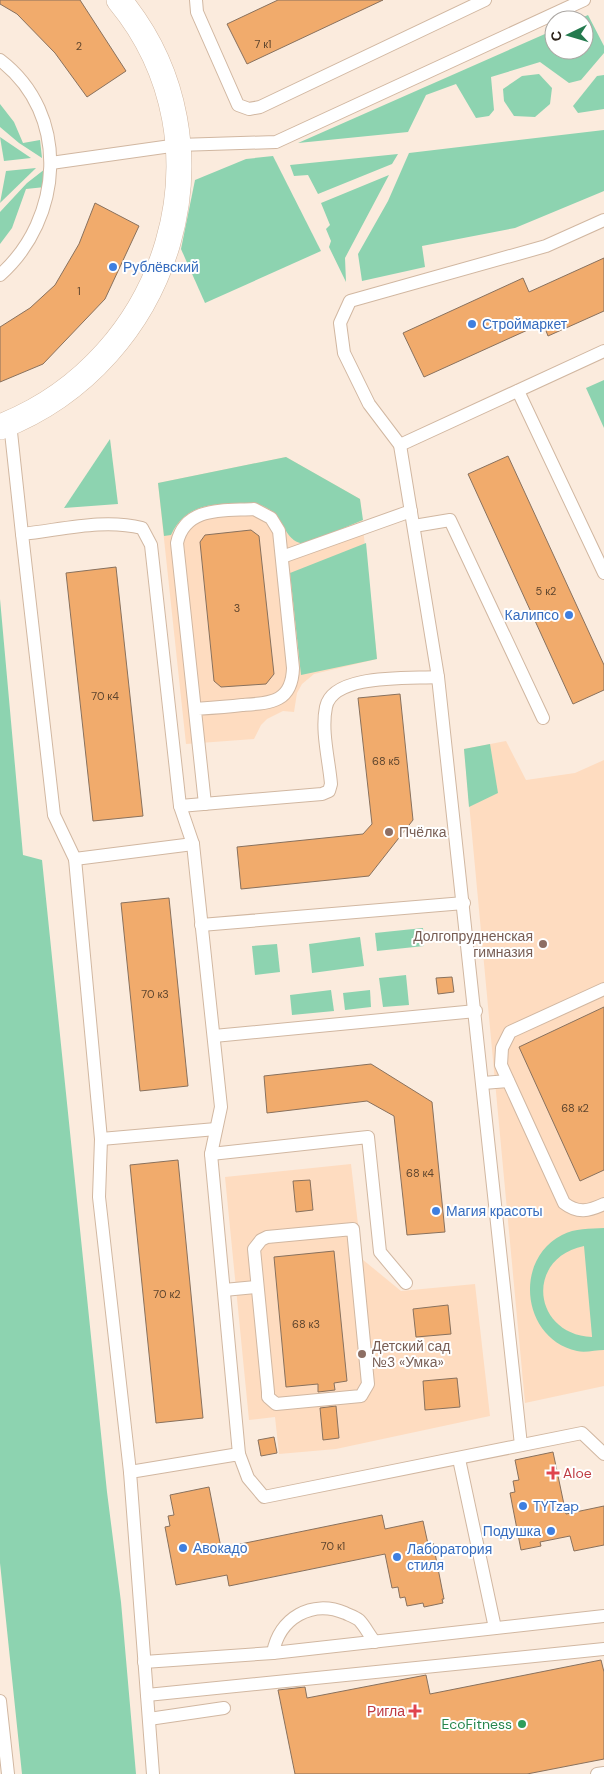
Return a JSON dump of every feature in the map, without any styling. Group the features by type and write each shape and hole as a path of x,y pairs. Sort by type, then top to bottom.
{"street":[{"path":"5,425 45,406 70,388 104,358 133,322 158,275 170,239 176,210 178,146 166,89 156,60 142,33 119,0"}],"lane":[{"path":"196,0 197,12 238,105 249,109 260,108 484,0"},
{"path":"51,163 178,146 276,142 584,0"},
{"path":"0,60 20,80 33,98 48,140 51,163 45,207 37,228 26,248 0,275"},
{"path":"521,1445 476,1011 438,677 414,526 400,445 369,404 344,353 340,323 350,300 546,246 604,220"},
{"path":"400,445 604,352"},
{"path":"518,392 604,573"},
{"path":"5,425 22,534 54,816 75,859 101,1139 99,1197 130,1472 153,1774"},
{"path":"195,709 271,703 286,692 290,685 293,668 280,538 276,524 266,514 254,508 202,513 193,517 181,529 177,543 205,804"},
{"path":"282,557 411,511"},
{"path":"414,526 450,520 543,718"},
{"path":"22,534 100,524 125,524 142,528 151,545 180,806 193,844 214,1036 221,1107 211,1154 239,1454 248,1478 264,1497 582,1433 604,1454"},
{"path":"180,806 322,794 329,791 331,784 325,719 326,705 333,692 348,685 364,682 438,677"},
{"path":"75,859 193,844"},
{"path":"201,925 464,903"},
{"path":"604,989 510,1032 501,1056 501,1065 564,1203 570,1208 585,1211 604,1204"},
{"path":"214,1036 476,1011"},
{"path":"483,1083 508,1081"},
{"path":"101,1139 216,1129"},
{"path":"211,1154 368,1137 380,1252 406,1283"},
{"path":"353,1228 368,1384 361,1396 281,1405 272,1401 268,1392 256,1287 253,1253 260,1240 267,1237 353,1228"},
{"path":"224,1290 256,1287"},
{"path":"130,1472 239,1454"},
{"path":"459,1459 495,1628"},
{"path":"273,1653 275,1639 295,1616 317,1609 332,1608 358,1619 375,1642"},
{"path":"144,1662 273,1653 603,1615"},
{"path":"147,1695 604,1649"},
{"path":"0,1701 3,1757 8,1774"},
{"path":"149,1719 224,1708"},
{"path":"597,1774 604,1773"}],"shaded area":[{"path":"286,457 360,499 377,659 314,674 302,684 297,693 294,712 283,711 267,719 261,725 254,739 186,744 158,483"},
{"name":"Долгопрудненская гимназия","path":"506,741 526,780 575,773 604,760 604,1386 525,1403 464,749"},
{"name":"Детский сад №3 «Умка»","path":"351,1164 362,1259 401,1291 475,1284 490,1416 336,1449 279,1454 275,1417 249,1420 225,1177"}],"green space":[{"path":"594,27 604,46 604,53 581,80 569,83 540,62 491,77 494,110 489,116 476,118 456,84 426,95 408,132 298,143 544,34 544,60 594,60"},
{"path":"539,74 552,88 550,104 535,117 514,116 504,101 503,89 522,76"},
{"path":"604,75 604,109 578,113 573,106 597,76"},
{"path":"0,104 14,122 23,143 40,140 42,158 19,143 0,127"},
{"path":"604,130 604,191 515,228 422,246 425,267 362,281 358,254 388,201 409,153"},
{"path":"0,137 31,158 4,161"},
{"path":"398,154 392,164 318,194 308,175 294,176 290,165"},
{"path":"273,156 321,251 205,303 181,249 195,180 246,159"},
{"path":"36,168 0,203 6,171"},
{"path":"45,169 45,187 26,189 12,228 0,244 0,212 27,183"},
{"path":"389,175 345,258 346,282 329,247 331,241 326,229 330,225 321,203"},
{"path":"604,380 604,428 586,388"},
{"path":"110,439 118,504 64,508"},
{"path":"286,457 360,499 363,520 305,544 299,543 290,537 279,518 263,506 254,503 217,505 206,506 186,515 178,523 171,535 164,536 158,483"},
{"path":"366,543 377,659 301,675 290,573"},
{"path":"0,599 23,855 42,860 107,1492 121,1602 136,1774 22,1774 0,1563"},
{"path":"490,744 498,793 469,807 464,749"},
{"path":"423,928 424,946 377,951 375,933"},
{"path":"360,937 364,966 312,973 309,944"},
{"path":"277,944 280,972 255,975 252,946"},
{"path":"406,975 409,1005 383,1007 379,978"},
{"path":"331,990 334,1011 292,1015 290,995"},
{"path":"370,990 371,1007 345,1010 343,993"},
{"path":"604,1228 604,1350 580,1352 559,1344 545,1331 535,1316 530,1298 531,1280 536,1262 546,1247 562,1235 577,1230","holes":["584,1246 592,1337 572,1333 557,1323 548,1310 543,1295 545,1279 552,1265 565,1253"]}],"building":[{"path":"0,0 80,0 126,71 87,97 55,53 17,14 0,4"},
{"path":"278,0 383,0 247,64 227,24"},
{"path":"95,203 139,226 105,299 43,364 0,382 0,327 30,308 55,285 79,244"},
{"path":"604,258 604,311 548,336 543,323 424,377 403,333 523,278 529,292"},
{"path":"508,456 604,665 604,690 573,704 468,474"},
{"path":"251,530 259,536 274,674 266,684 221,687 214,681 200,542 205,535"},
{"path":"116,567 143,816 93,821 66,573"},
{"path":"400,694 413,820 369,876 241,889 237,847 363,834 372,824 358,698"},
{"path":"169,898 188,1086 140,1091 121,903"},
{"path":"452,977 454,992 438,994 436,978"},
{"path":"604,1007 604,1170 580,1181 519,1047"},
{"path":"371,1064 432,1102 445,1232 407,1235 394,1116 367,1101 267,1113 264,1076"},
{"path":"178,1160 203,1418 156,1423 130,1165"},
{"path":"310,1180 313,1210 296,1212 293,1181"},
{"path":"334,1251 347,1381 334,1383 335,1390 318,1392 318,1384 286,1387 274,1257"},
{"path":"448,1305 451,1334 416,1337 413,1309"},
{"path":"457,1378 460,1407 425,1410 423,1381"},
{"path":"336,1406 339,1438 323,1440 320,1408"},
{"path":"274,1437 277,1453 261,1456 258,1440"},
{"path":"553,1452 566,1514 604,1506 604,1545 574,1551 570,1536 540,1542 541,1546 521,1550 510,1493 515,1492 513,1481 519,1480 515,1460"},
{"path":"209,1487 221,1548 382,1515 385,1529 423,1521 428,1544 433,1543 444,1599 442,1599 443,1603 424,1607 423,1603 407,1606 405,1597 400,1598 398,1587 392,1588 385,1554 229,1586 227,1575 176,1585 165,1527 170,1526 168,1516 174,1515 170,1495"},
{"path":"601,1660 604,1672 604,1759 527,1774 295,1774 278,1690 305,1687 307,1698 426,1675 430,1694"}],"place":[{"name":"Рублёвский","path":"113,267"},
{"name":"Строймаркет","path":"472,324"},
{"name":"Калипсо","path":"569,615"},
{"name":"Пчёлка","path":"389,832"},
{"name":"Долгопрудненская гимназия","path":"543,944"},
{"name":"Магия красоты","path":"436,1211"},
{"name":"Детский сад №3 «Умка»","path":"362,1354"},
{"name":"Aloe","path":"553,1473"},
{"name":"TYTzap","path":"523,1506"},
{"name":"Подушка","path":"551,1531"},
{"name":"Авокадо","path":"183,1548"},
{"name":"Лаборатория стиля","path":"397,1557"},
{"name":"Ригла","path":"415,1711"},
{"name":"EcoFitness","path":"522,1724"}]}
